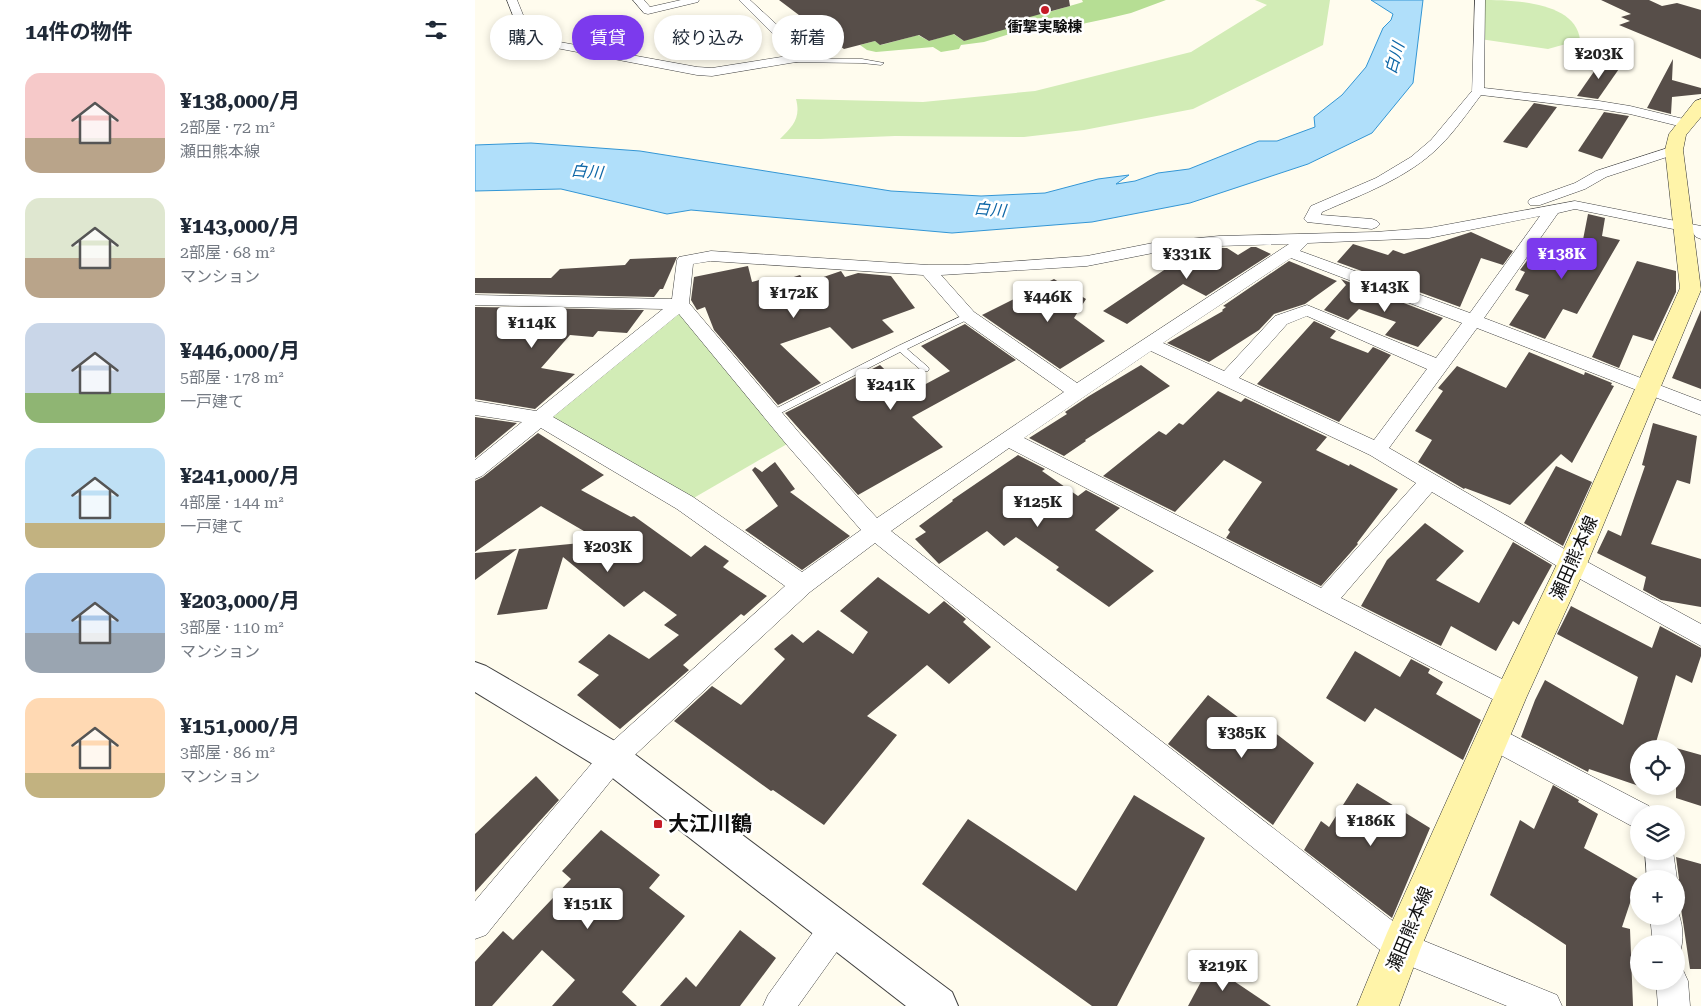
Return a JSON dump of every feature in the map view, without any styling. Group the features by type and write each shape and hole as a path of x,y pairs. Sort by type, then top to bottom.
{"main road":[{"path":"1674,150 1678,134 1694,114"},
{"name":"瀬田熊本線","path":"1378,1006 1401,947 1511,696 1572,564 1691,288 1692,230 1674,150"}],"street":[{"path":"512,0 525,34 551,44 697,71 712,72 802,58 784,37 744,0"},
{"path":"638,0 648,11 694,0"},
{"path":"1479,0 1478,91 1436,143 1416,160 1381,181 1316,209 1312,219 1363,224 1386,224 1469,217 1511,210 1580,186 1601,174 1674,150"},
{"path":"1478,91 1694,114"},
{"path":"475,470 680,304 685,260 711,256 928,270 963,270 1087,261 1158,247 1219,241 1375,237 1429,233 1575,205 1692,230"},
{"path":"1377,450 1473,321 1552,210"},
{"path":"475,924 613,758 802,585 875,531 1149,343 1289,252 1305,238"},
{"path":"1289,252 1648,386 1701,408"},
{"path":"928,270 968,316 1077,392"},
{"path":"475,300 680,304 772,414 875,531 1401,947 1546,1006"},
{"path":"1226,380 1281,320 1307,310 1439,367"},
{"path":"1149,343 1377,450 1572,564 1701,636"},
{"path":"475,408 539,418 685,503 802,585"},
{"path":"1010,440 1511,696"},
{"path":"1324,601 1430,481"},
{"path":"475,676 613,758 938,1006"},
{"path":"1493,737 1630,811"},
{"path":"779,1006 835,928"},
{"path":"1672,990 1674,1006"}],"lane":[{"path":"786,61 862,61 881,63"},
{"path":"772,414 968,316"},
{"path":"901,348 925,369"}],"green space":[{"path":"1082,0 1166,0 1131,13 1110,18 1044,32 1016,32 984,42 961,45 959,49 941,52 933,47 876,52 867,50 860,45 875,41 881,45 918,35 929,41 939,38 949,31 964,41 1005,16 1042,14 1083,2"},
{"path":"1255,0 1330,0 1323,45 1193,109 1084,130 1024,137 895,136 780,139 789,130 797,117 796,99 923,102 1035,91 1191,52 1267,5"},
{"path":"1482,0 1525,2 1555,10 1567,17 1576,27 1580,40 1548,49 1480,39"},
{"path":"680,304 794,440 685,503 539,418"}],"water":[{"name":"白川","path":"1371,0 1423,0 1413,83 1372,133 1308,164 1190,203 1092,222 952,233 691,210 667,214 561,189 475,191 475,145 531,143 640,151 891,191 981,196 1045,193 1098,179 1129,175 1116,184 1135,181 1158,173 1189,169 1259,141 1277,141 1315,127 1314,117 1342,95 1366,67 1383,28 1391,20 1393,14"}],"building":[{"path":"779,0 1069,0 1070,6 1015,21 1021,25 964,41 954,34 929,41 919,35 880,45 875,41 844,49 844,15 799,15"},
{"path":"1601,0 1649,0 1662,6 1677,3 1701,10 1701,59 1619,25 1630,21 1621,17 1631,14"},
{"path":"1673,59 1672,80 1701,88 1701,94 1672,97 1671,114 1647,108"},
{"path":"1602,60 1621,66 1598,99 1577,96"},
{"path":"1534,103 1557,107 1527,148 1503,142"},
{"path":"1604,112 1629,116 1602,159 1578,151"},
{"path":"1588,214 1605,218 1602,236 1620,240 1577,314 1563,309 1545,339 1509,325 1529,295 1515,290 1525,272 1520,270 1529,258 1544,264 1555,247 1580,255"},
{"path":"1471,232 1513,251 1503,265 1481,258 1460,307 1337,262 1353,244 1388,255 1393,250 1404,254"},
{"path":"1251,247 1256,247 1271,254 1206,296 1183,284 1127,324 1103,311 1188,254 1198,259 1222,248 1227,248 1238,255"},
{"path":"677,257 663,289 660,289 654,297 475,293 475,278 551,278 560,269 625,265 630,259"},
{"path":"1289,261 1337,281 1305,304 1274,314 1259,330 1209,362 1167,343 1223,311 1226,307 1223,306"},
{"path":"1637,261 1676,271 1676,292 1653,341 1633,335 1619,368 1592,357"},
{"path":"748,266 752,282 763,279 766,286 800,275 806,283 841,271 845,277 858,273 891,276 915,308 882,320 894,332 852,349 830,327 780,344 821,383 778,405 714,330 705,307 697,310 691,300 694,277"},
{"path":"1054,279 1086,299 1074,318 1105,341 1060,369 982,315"},
{"path":"1341,279 1443,318 1418,347 1385,335 1396,322 1359,309 1348,320 1324,310 1346,285"},
{"path":"475,307 644,310 627,333 598,331 593,337 570,335 541,368 575,374 535,409 475,399"},
{"path":"1701,310 1701,389 1672,378"},
{"path":"1314,321 1336,331 1330,338 1368,353 1373,347 1391,355 1339,422 1257,384"},
{"path":"965,324 1016,360 912,417 943,447 858,495 785,413 880,365 909,393 950,371 921,346"},
{"path":"1529,352 1584,375 1585,372 1612,383 1611,385 1614,386 1572,463 1561,454 1510,505 1464,489 1418,462 1432,440 1415,431 1443,391 1438,388 1457,366 1506,388"},
{"path":"1141,365 1170,386 1085,440 1064,456 1029,438 1067,414 1065,412 1089,396"},
{"path":"1218,391 1241,402 1245,398 1327,437 1316,450 1349,466 1350,464 1398,489 1358,544 1321,586 1226,538 1230,532 1228,530 1262,482 1224,460 1175,512 1103,476 1159,431 1166,435 1179,423 1183,425"},
{"path":"475,417 517,423 475,458"},
{"path":"1653,423 1697,436 1690,484 1677,480 1651,544 1701,559 1701,607 1661,600 1643,590 1646,577 1597,553 1608,530 1621,536 1645,466 1642,465"},
{"path":"538,433 604,475 581,490 631,517 634,516 691,557 705,545 729,561 723,567 767,596 744,616 741,614 683,665 689,670 620,729 577,695 599,675 578,662 609,634 649,659 679,635 664,625 677,615 644,591 624,607 563,557 547,609 497,615 519,549 601,541 541,506 475,552 475,481 483,477"},
{"path":"1018,455 1045,469 1042,471 1078,496 1086,490 1120,508 1095,530 1154,571 1109,607 1056,570 1059,567 1016,537 1004,546 987,531 939,564 915,539 926,532 919,526 952,500"},
{"path":"775,462 795,489 790,492 850,536 802,570 745,530 778,506 752,470 755,467 762,472"},
{"path":"1556,466 1592,482 1563,546 1524,523"},
{"path":"1425,523 1464,551 1436,580 1479,603 1513,542 1552,565 1519,625 1513,621 1496,651 1451,626 1441,646 1361,606 1387,560"},
{"path":"517,549 475,580 475,553"},
{"path":"878,577 929,614 944,601 966,619 963,622 991,647 949,684 927,665 867,716 897,735 824,825 773,790 771,791 674,721 712,686 741,705 785,659 774,649 792,634 803,643 818,630 853,654 868,632 840,611"},
{"path":"1571,606 1652,648 1660,626 1701,648 1701,656 1692,683 1676,675 1657,740 1630,740 1630,783 1589,769 1588,772 1521,737 1545,680 1623,725 1638,677 1557,634"},
{"path":"1355,651 1400,677 1411,659 1430,669 1428,673 1443,682 1436,694 1481,720 1463,760 1375,708 1365,722 1326,698"},
{"path":"1208,695 1269,740 1274,732 1314,763 1273,825 1168,744"},
{"path":"1685,751 1701,755 1701,806 1676,798 1676,795 1685,795"},
{"path":"536,776 559,800 475,892 475,834"},
{"path":"1357,783 1430,828 1392,918 1304,850 1321,821 1329,827"},
{"path":"1553,785 1598,814 1584,848 1630,874 1630,903 1622,927 1630,929 1630,990 1632,990 1633,1006 1566,1006 1566,945 1490,895 1520,820 1534,829"},
{"path":"1134,795 1205,838 1117,1006 1092,1006 922,884 968,819 1076,891"},
{"path":"601,830 660,875 649,888 685,916 622,992 637,1006 552,1006 575,980 542,950 492,1006 475,1006 475,962 503,931 513,940 571,879 562,871"},
{"path":"1676,860 1685,860 1701,864 1701,969 1690,969 1683,925 1685,925 1685,870 1678,870"},
{"path":"740,930 776,958 740,1006 660,1006 686,977 696,987"},
{"path":"1210,965 1271,1006 1188,1006"}],"place":[{"name":"衝撃実験棟","path":"1045,10"},
{"name":"大江川鶴","path":"658,824"}]}
